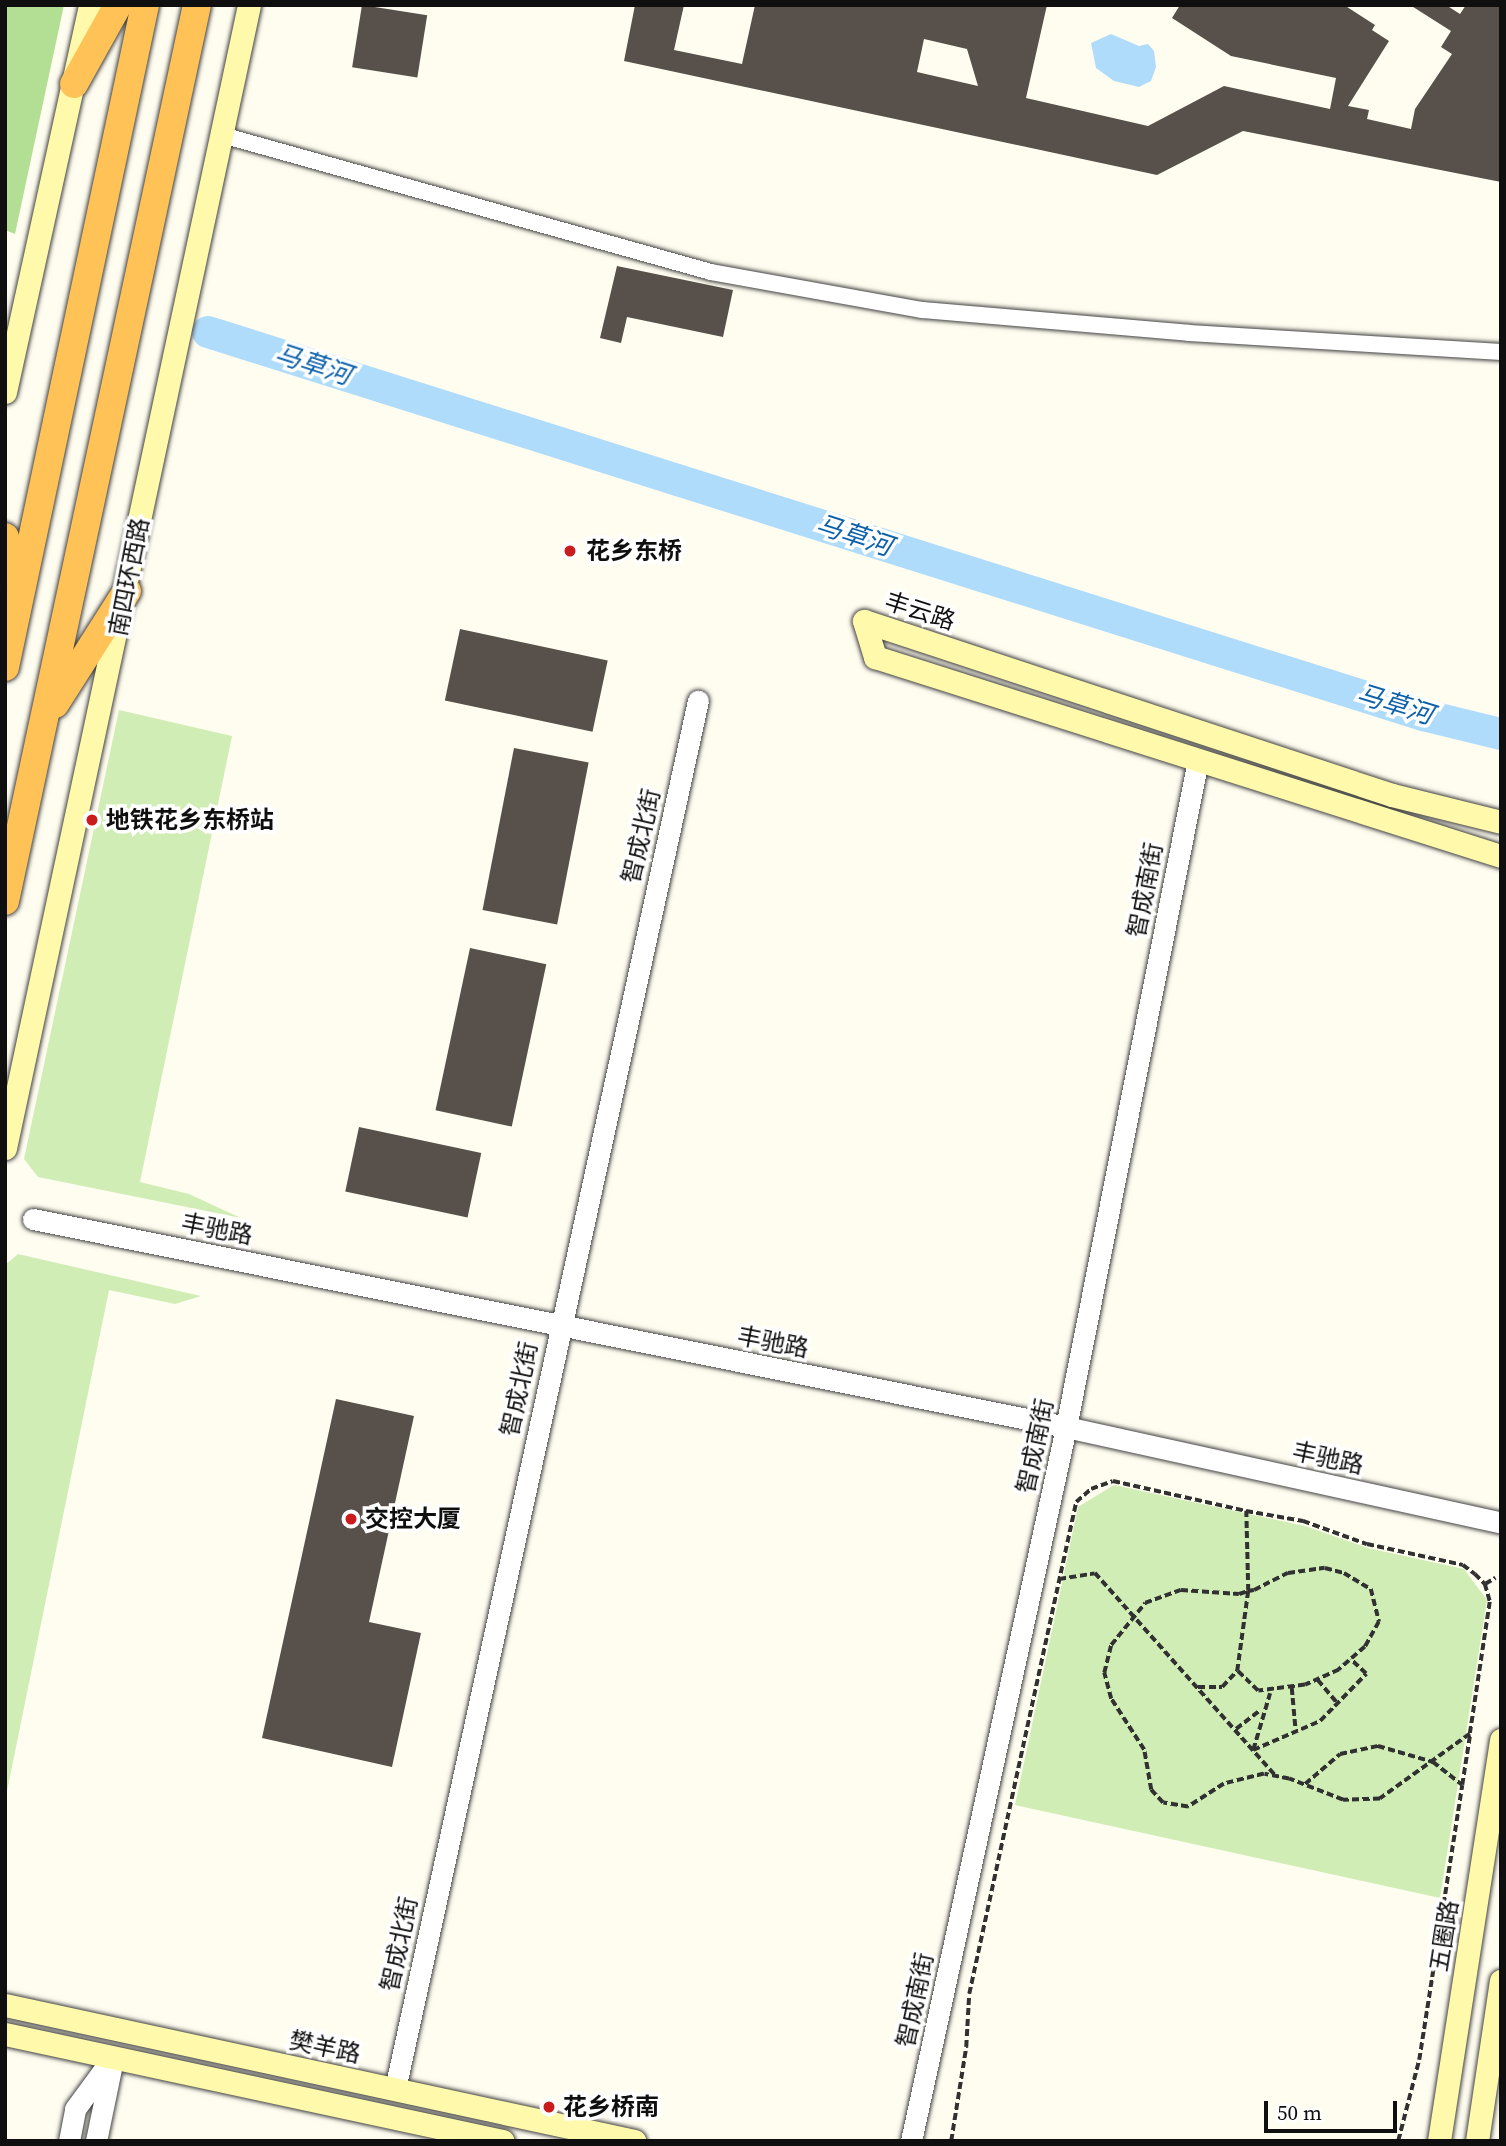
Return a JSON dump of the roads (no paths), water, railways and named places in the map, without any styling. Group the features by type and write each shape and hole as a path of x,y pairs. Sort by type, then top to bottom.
{"highway":[{"path":"74,84 118,5"},
{"path":"5,667 145,5"},
{"path":"5,901 197,5"},
{"path":"5,537 14,626"},
{"path":"44,721 127,591"}],"main road":[{"path":"5,391 13,324 74,84 90,5"},
{"name":"南四环西路","path":"5,1148 127,591 165,389 249,5"},
{"name":"丰云路","path":"1501,822 1392,795 864,621 875,657 1501,856"},
{"name":"五圈路","path":"1439,2141 1501,1740"},
{"path":"1477,2141 1501,1981"},
{"name":"樊羊路","path":"5,2005 634,2141"},
{"path":"5,2034 503,2141"}],"street":[{"path":"222,135 711,272 922,310 1189,333 1501,352"},
{"name":"智成北街","path":"395,2089 559,1325 698,701"},
{"name":"智成南街","path":"911,2141 1066,1427 1198,760"},
{"name":"丰驰路","path":"33,1219 1066,1427 1501,1523"},
{"path":"69,2141 75,2109 113,2057"},
{"path":"96,2141 113,2057"}],"water":[{"path":"1111,34 1139,46 1148,44 1154,51 1156,67 1151,81 1139,87 1114,81 1096,68 1091,43"}],"waterway":[{"name":"马草河","path":"208,332 1423,715 1501,734"}],"place":[{"name":"花乡东桥","path":"570,551"},
{"name":"地铁花乡东桥站","path":"92,820"},
{"name":"交控大厦","path":"351,1519"},
{"name":"花乡桥南","path":"549,2107"}]}
